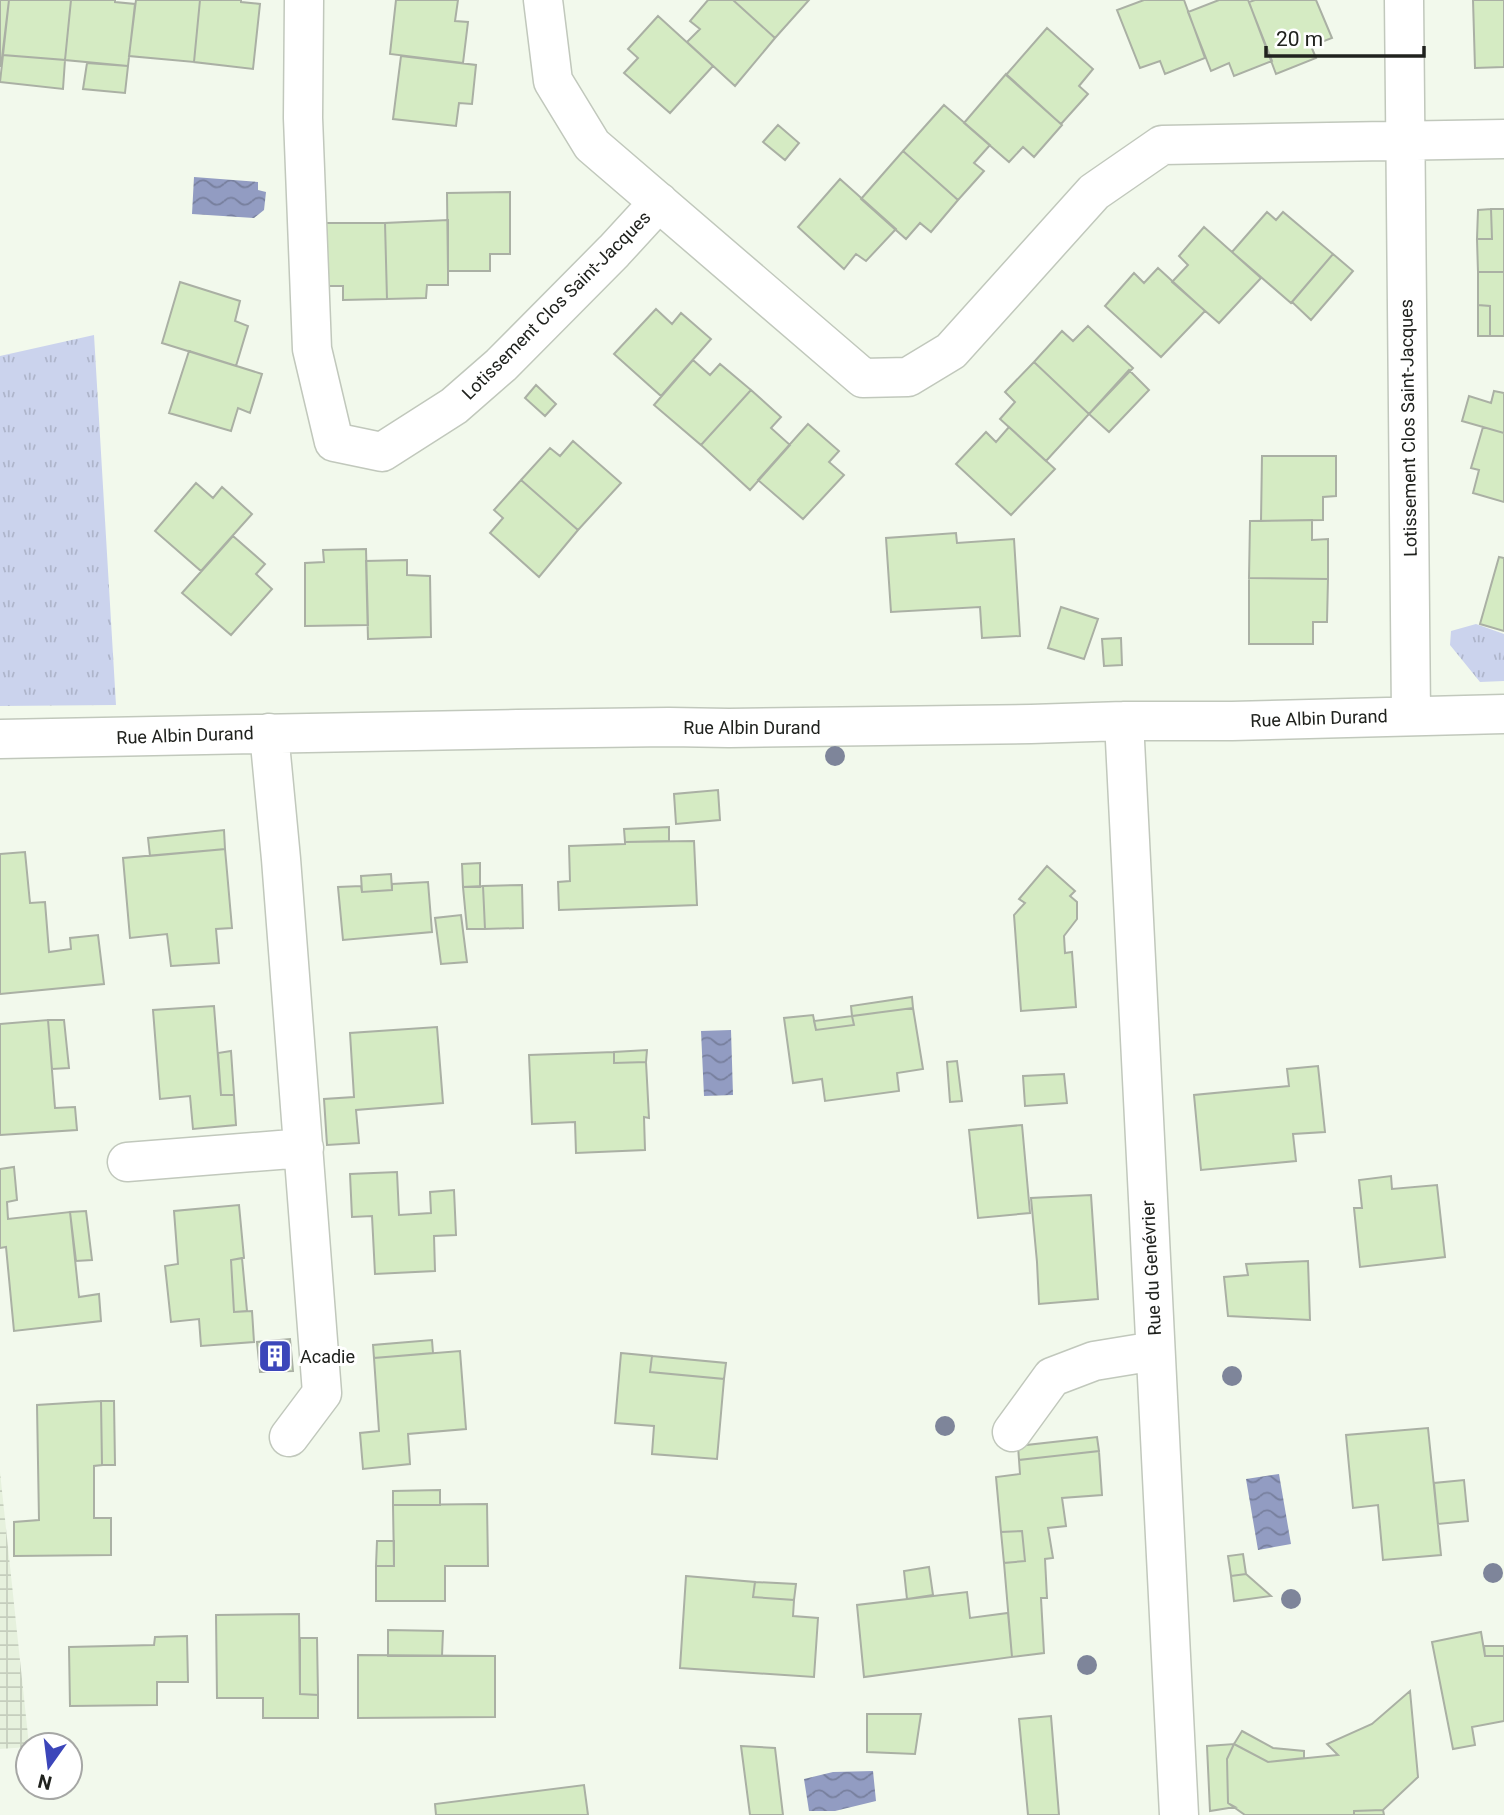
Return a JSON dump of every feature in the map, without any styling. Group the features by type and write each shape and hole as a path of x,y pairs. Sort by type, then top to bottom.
{"street":[{"name":"Lotissement Clos Saint-Jacques","path":"304,0 303,118 312,349 334,442 382,452 454,406 501,365 659,202"},
{"name":"Lotissement Clos Saint-Jacques","path":"543,0 553,81 592,145 863,378 908,377 951,351 1094,192 1162,145 1504,139"},
{"name":"Lotissement Clos Saint-Jacques","path":"1404,0 1411,715"},
{"name":"Rue Albin Durand","path":"0,739 1504,714"},
{"name":"Rue du Genévrier","path":"1124,721 1179,1815"},
{"path":"269,733 322,1393 289,1437"},
{"path":"127,1162 304,1148"},
{"path":"1012,1433 1052,1377 1094,1361 1155,1351"}],"shaded area":[{"path":"0,1472 28,1731 14,1731 14,1748 0,1749"}],"green space":[{"path":"94,335 116,705 0,706 0,356"},
{"path":"1476,624 1504,634 1504,681 1480,682 1450,645 1451,631"}],"water":[{"path":"194,177 258,182 258,190 266,192 264,210 254,218 192,214"},
{"path":"731,1030 733,1095 704,1096 701,1031"},
{"path":"1279,1474 1291,1544 1258,1550 1246,1479"},
{"path":"873,1771 876,1801 835,1811 809,1811 804,1779 833,1772"}],"building":[{"path":"0,0 9,0 1,66 0,66"},
{"path":"9,0 71,0 65,60 3,55"},
{"path":"71,0 115,0 135,4 128,66 65,60"},
{"path":"136,0 200,0 194,62 129,56"},
{"path":"200,0 241,0 260,4 253,69 194,62"},
{"path":"396,0 458,0 455,21 468,22 463,63 390,54"},
{"path":"708,0 733,0 775,38 735,86 687,42 700,29 690,21"},
{"path":"733,0 809,0 775,38"},
{"path":"1144,0 1184,0 1205,58 1165,74 1160,61 1140,68 1117,10"},
{"path":"1219,0 1248,0 1272,61 1234,76 1229,63 1211,71 1188,12"},
{"path":"1316,0 1332,38 1311,46 1316,58 1276,74 1249,2"},
{"path":"1473,0 1504,0 1504,67 1475,68"},
{"path":"658,16 713,66 670,113 624,73 638,58 628,49"},
{"path":"1047,28 1093,69 1079,86 1088,94 1061,124 1006,75"},
{"path":"3,55 65,60 63,89 0,82"},
{"path":"401,56 476,65 472,104 459,103 456,126 393,119"},
{"path":"87,63 128,66 125,93 83,89"},
{"path":"1006,74 1062,125 1034,157 1023,147 1009,162 964,123"},
{"path":"944,105 990,145 974,163 984,171 958,200 903,151"},
{"path":"778,125 799,143 785,160 763,142"},
{"path":"903,151 958,200 931,232 920,223 906,239 861,199"},
{"path":"840,179 896,229 866,261 856,254 844,269 798,227"},
{"path":"510,192 510,254 490,254 490,271 448,271 447,193"},
{"path":"1491,209 1492,239 1477,239 1478,210"},
{"path":"1491,209 1504,209 1504,272 1478,272 1477,239 1492,239"},
{"path":"1267,212 1276,220 1283,212 1333,254 1291,303 1232,252"},
{"path":"448,220 448,285 427,285 426,298 387,299 385,223"},
{"path":"322,223 385,223 387,299 343,300 343,286 323,286"},
{"path":"1204,227 1261,278 1219,323 1172,282 1188,265 1179,256"},
{"path":"1333,254 1353,271 1311,320 1292,302"},
{"path":"1158,268 1205,311 1161,357 1105,306 1134,273 1144,283"},
{"path":"1478,272 1504,272 1504,336 1490,336 1490,306 1478,305"},
{"path":"180,282 240,301 235,321 248,326 236,366 162,343"},
{"path":"1478,305 1490,306 1490,336 1478,336"},
{"path":"656,309 672,324 681,313 711,339 661,396 614,354"},
{"path":"1088,326 1133,368 1089,414 1034,362 1062,331 1073,341"},
{"path":"189,351 262,374 250,413 238,408 231,431 169,413"},
{"path":"693,360 710,375 720,364 751,390 701,445 654,405"},
{"path":"1034,362 1089,414 1046,461 1000,419 1015,402 1005,392"},
{"path":"1129,370 1149,390 1109,432 1089,414"},
{"path":"536,385 556,404 545,416 525,398"},
{"path":"751,390 781,417 771,428 790,445 750,490 701,445"},
{"path":"1494,391 1504,393 1504,433 1462,421 1469,396 1491,403"},
{"path":"808,424 839,451 829,462 844,475 803,519 758,480"},
{"path":"1009,427 1055,469 1011,515 956,464 986,432 996,442"},
{"path":"1483,427 1504,433 1504,502 1473,493 1479,470 1471,468"},
{"path":"573,441 621,483 578,530 521,480 550,448 560,456"},
{"path":"1262,456 1336,456 1336,496 1323,497 1323,520 1261,521"},
{"path":"521,480 578,530 539,577 490,533 503,518 494,510"},
{"path":"196,483 213,498 222,487 252,514 201,571 155,531"},
{"path":"1312,520 1312,540 1328,539 1328,579 1249,578 1250,521"},
{"path":"956,533 957,543 1014,539 1020,636 982,638 980,607 891,612 886,538"},
{"path":"233,536 265,564 256,574 272,589 231,635 182,593"},
{"path":"366,549 368,625 305,626 305,563 324,562 323,550"},
{"path":"1499,557 1504,558 1504,631 1480,624"},
{"path":"407,560 407,575 430,576 431,637 368,639 366,561"},
{"path":"1249,578 1328,579 1327,622 1313,622 1313,644 1249,644"},
{"path":"1061,607 1098,619 1084,659 1048,648"},
{"path":"1121,638 1122,665 1104,666 1102,639"},
{"path":"718,790 720,820 676,824 674,794"},
{"path":"669,827 669,841 625,842 624,829"},
{"path":"224,830 225,849 150,856 148,838"},
{"path":"694,841 697,905 559,910 558,882 570,881 569,846"},
{"path":"225,849 232,928 216,929 219,963 171,966 167,934 130,938 123,858"},
{"path":"25,852 30,903 45,902 49,952 71,949 70,938 98,935 104,984 0,994 0,854"},
{"path":"480,863 480,887 463,887 462,864"},
{"path":"1047,866 1075,891 1070,896 1077,902 1077,919 1064,936 1065,953 1072,952 1076,1007 1021,1011 1014,915 1025,903 1019,899"},
{"path":"391,874 392,890 362,892 361,876"},
{"path":"428,882 432,932 343,940 338,887 361,886 362,892 392,890 392,884"},
{"path":"522,885 523,928 485,929 483,886"},
{"path":"483,886 485,929 467,929 463,887"},
{"path":"461,915 467,962 441,964 435,918"},
{"path":"912,997 913,1008 852,1016 851,1006"},
{"path":"214,1006 221,1095 234,1095 236,1125 193,1129 190,1096 160,1099 153,1010"},
{"path":"913,1008 923,1069 897,1073 899,1091 825,1101 822,1079 793,1083 784,1018 813,1015 816,1030 854,1025 852,1016"},
{"path":"852,1016 854,1025 816,1030 814,1021"},
{"path":"48,1020 64,1020 69,1068 52,1069"},
{"path":"48,1020 55,1108 75,1107 77,1130 0,1135 0,1024"},
{"path":"437,1027 443,1103 356,1110 359,1143 327,1145 324,1099 354,1097 350,1033"},
{"path":"647,1050 646,1062 614,1063 614,1052"},
{"path":"231,1051 234,1095 221,1095 218,1053"},
{"path":"614,1052 614,1063 646,1062 649,1118 644,1117 645,1150 576,1153 575,1122 532,1124 529,1055"},
{"path":"957,1061 962,1101 950,1102 947,1062"},
{"path":"1318,1066 1325,1132 1293,1134 1296,1161 1201,1170 1194,1095 1289,1086 1287,1069"},
{"path":"1064,1074 1067,1103 1025,1106 1023,1076"},
{"path":"1022,1125 1030,1213 978,1218 969,1130"},
{"path":"14,1167 17,1200 7,1202 8,1219 70,1212 79,1297 99,1294 101,1321 14,1331 6,1247 0,1248 0,1169"},
{"path":"397,1172 399,1215 431,1213 430,1192 454,1190 456,1235 434,1236 435,1271 375,1274 372,1216 352,1217 350,1174"},
{"path":"1391,1176 1392,1189 1437,1185 1445,1257 1360,1267 1354,1208 1362,1208 1359,1180"},
{"path":"1091,1195 1098,1299 1039,1304 1031,1198"},
{"path":"239,1205 244,1258 231,1260 234,1312 252,1311 254,1342 201,1346 199,1319 171,1322 165,1266 178,1264 174,1211"},
{"path":"86,1211 92,1260 76,1261 70,1212"},
{"path":"242,1258 247,1311 234,1312 231,1260"},
{"path":"1308,1261 1310,1320 1228,1316 1224,1277 1248,1275 1246,1264"},
{"name":"Acadie","path":"290,1339 293,1371 260,1372 257,1342"},
{"path":"432,1340 433,1353 374,1358 373,1345"},
{"path":"460,1351 466,1429 408,1434 410,1464 363,1469 360,1433 379,1431 374,1358"},
{"path":"621,1353 652,1356 650,1372 724,1379 717,1459 652,1454 654,1426 615,1423"},
{"path":"652,1356 726,1363 724,1379 650,1372"},
{"path":"101,1401 102,1465 94,1466 94,1518 111,1518 111,1555 14,1556 14,1522 39,1520 37,1405"},
{"path":"101,1401 114,1401 115,1465 102,1465"},
{"path":"1428,1428 1441,1555 1383,1560 1378,1505 1353,1508 1346,1435"},
{"path":"1097,1437 1099,1451 1019,1460 1018,1446"},
{"path":"1099,1451 1102,1495 1062,1498 1066,1526 1048,1528 1053,1558 1045,1559 1047,1598 1041,1598 1044,1653 1012,1657 1004,1563 1025,1561 1022,1531 1001,1532 996,1477 1020,1474 1019,1460"},
{"path":"1464,1480 1468,1521 1438,1524 1434,1483"},
{"path":"440,1490 440,1505 393,1505 393,1491"},
{"path":"487,1504 488,1566 445,1566 445,1601 376,1601 376,1566 394,1566 393,1505"},
{"path":"1022,1531 1025,1561 1004,1563 1001,1532"},
{"path":"377,1541 394,1541 394,1566 376,1566"},
{"path":"1243,1554 1246,1574 1231,1576 1228,1556"},
{"path":"929,1567 933,1595 907,1599 904,1571"},
{"path":"1246,1574 1271,1596 1234,1601 1231,1576"},
{"path":"686,1576 755,1582 753,1597 794,1600 793,1616 818,1618 814,1677 680,1668"},
{"path":"755,1582 796,1584 794,1600 753,1597"},
{"path":"967,1592 970,1618 1008,1613 1012,1657 864,1677 857,1605"},
{"path":"299,1614 300,1694 318,1695 318,1718 263,1718 263,1698 217,1698 216,1615"},
{"path":"388,1630 443,1631 442,1656 388,1656"},
{"path":"1481,1632 1485,1656 1504,1656 1504,1721 1472,1727 1475,1745 1453,1749 1432,1642"},
{"path":"187,1636 188,1682 157,1682 157,1705 70,1706 69,1647 154,1645 155,1637"},
{"path":"300,1638 317,1638 318,1695 300,1694"},
{"path":"1484,1646 1504,1646 1504,1656 1485,1656"},
{"path":"358,1655 495,1656 495,1717 358,1718"},
{"path":"1410,1691 1418,1777 1383,1810 1354,1811 1354,1815 1245,1815 1228,1803 1227,1759 1234,1744 1268,1762 1338,1755 1327,1744 1372,1724"},
{"path":"867,1714 921,1714 915,1754 867,1752"},
{"path":"1051,1716 1059,1815 1028,1815 1019,1719"},
{"path":"1242,1731 1273,1748 1304,1751 1304,1758 1268,1762 1234,1744"},
{"path":"1234,1744 1227,1759 1228,1803 1235,1807 1210,1811 1207,1746"},
{"path":"741,1746 775,1748 783,1815 750,1815"},
{"path":"584,1785 588,1815 436,1815 435,1804"},
{"path":"1383,1810 1384,1815 1354,1815 1354,1811"}],"place":[{"name":"Acadie","path":"275,1356"}]}
